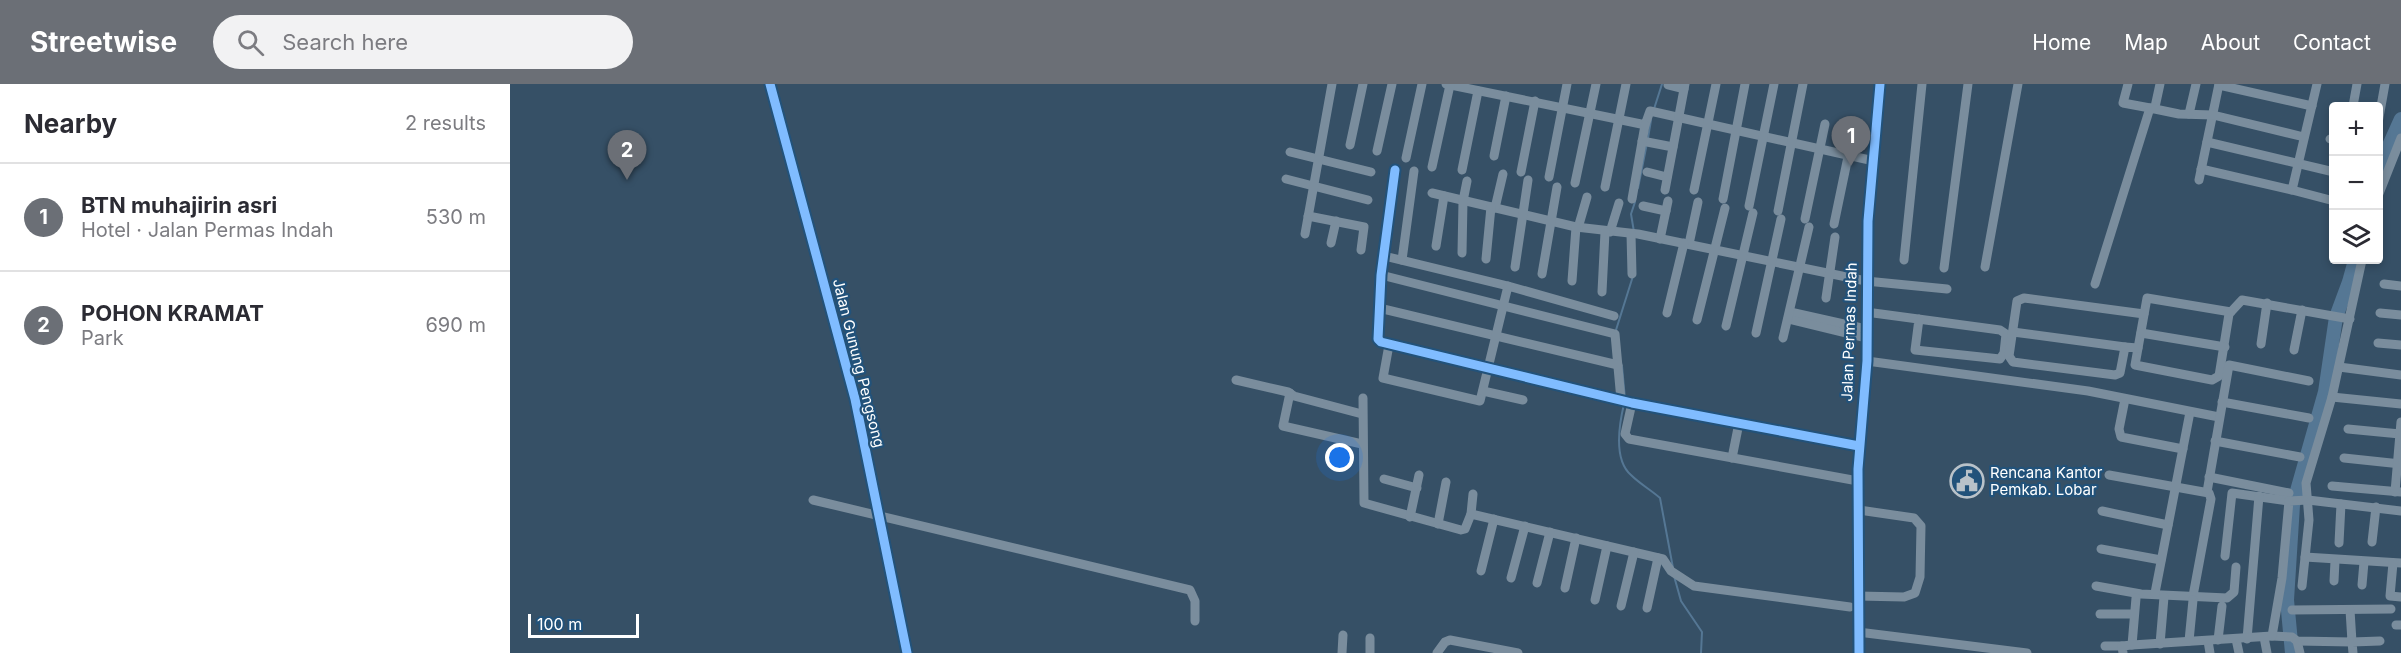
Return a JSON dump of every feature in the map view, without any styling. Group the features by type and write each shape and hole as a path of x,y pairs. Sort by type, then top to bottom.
{"street":[{"path":"1305,234 1332,84"},
{"path":"1350,145 1364,84"},
{"path":"1377,151 1392,84"},
{"path":"1406,158 1422,84"},
{"path":"1432,167 1448,84 1645,125"},
{"path":"1549,177 1567,84"},
{"path":"1575,183 1596,84"},
{"path":"1605,187 1626,84"},
{"path":"1694,190 1716,84"},
{"path":"1697,320 1715,249 1745,84"},
{"path":"1726,326 1743,255 1774,84"},
{"path":"1755,333 1771,262 1803,84"},
{"name":"Jalan Permas Indah","path":"1859,653 1859,446 1867,361 1866,281 1880,84"},
{"path":"1904,260 1922,84"},
{"path":"1944,268 1968,84"},
{"path":"1985,267 2018,84"},
{"path":"2128,84 2124,103 2173,113 2213,115 2304,137"},
{"path":"2095,284 2160,84"},
{"path":"2189,114 2196,84"},
{"path":"2292,190 2317,84"},
{"path":"2354,102 2357,84"},
{"path":"2382,102 2385,84"},
{"name":"Jalan Gunung Pengsong","path":"767,85 855,399 907,653"},
{"path":"1665,190 1685,86 1668,85"},
{"path":"2199,180 2219,85 2312,106"},
{"path":"1462,170 1478,91"},
{"path":"1494,156 1506,96"},
{"path":"1521,172 1535,101"},
{"path":"1632,199 1647,142 1645,125 1654,112 1874,160"},
{"path":"1784,338 1801,269 1819,148 1825,124"},
{"path":"1834,224 1854,128"},
{"path":"2383,185 2401,138"},
{"path":"1647,142 1673,147"},
{"path":"2207,142 2329,171"},
{"path":"1290,152 1371,172"},
{"path":"1395,170 1381,275 1378,339 1389,345 1627,402 1859,446"},
{"path":"2201,170 2329,200"},
{"path":"1402,260 1414,171"},
{"path":"1647,172 1667,177"},
{"path":"1486,259 1493,208 1503,174"},
{"path":"1286,179 1368,200"},
{"path":"1515,267 1521,214 1528,180"},
{"path":"1462,253 1463,201 1467,181"},
{"path":"1542,274 1549,220 1557,187"},
{"path":"1432,192 1577,227 1635,234 1866,281 1947,289"},
{"path":"1436,246 1444,196"},
{"path":"1572,281 1577,227 1587,197"},
{"path":"1667,313 1698,201"},
{"path":"1602,291 1607,232 1619,202"},
{"path":"1643,206 1667,206 1660,239"},
{"path":"1308,216 1364,227 1361,250"},
{"path":"1331,243 1336,221"},
{"path":"1632,274 1635,234"},
{"path":"1826,298 1834,237"},
{"path":"1384,256 1508,286 1614,316"},
{"path":"2302,586 2307,483 2332,397 2346,318 2361,264"},
{"path":"1381,275 1615,334 1618,365 1627,402 1625,434 1629,439 1858,480"},
{"path":"2384,284 2401,286"},
{"path":"1389,345 1384,378 1478,401 1483,391 1508,286"},
{"path":"2125,347 2120,373 2115,375 2013,362 2009,356 2017,301 2024,298 2144,314"},
{"path":"2231,312 2147,298 2135,365 2212,380 2220,376 2231,312 2242,300 2346,318"},
{"path":"2260,344 2267,303"},
{"path":"1379,308 1618,365"},
{"path":"2294,350 2302,310"},
{"path":"1866,312 1919,319 2000,330 2006,334 2004,353 2000,359 1915,350 1919,319"},
{"path":"2380,313 2401,315"},
{"path":"1789,315 1866,334"},
{"path":"2013,332 2138,348"},
{"path":"2141,333 2225,347"},
{"path":"2378,343 2401,345"},
{"path":"1867,361 2088,391 2219,417"},
{"path":"2189,642 2193,598 2211,499 2207,492 2209,477 2230,364 2310,381"},
{"path":"2339,367 2401,375"},
{"path":"1236,380 1362,414"},
{"path":"1483,391 1522,400"},
{"path":"1290,393 1283,426 1362,444"},
{"path":"2332,397 2401,404"},
{"path":"1362,398 1364,503 1410,517 1465,529 1471,513 1473,494"},
{"path":"2125,399 2119,429 2121,437 2183,449"},
{"path":"2222,402 2309,418"},
{"path":"2160,644 2160,560 2190,412"},
{"path":"2332,486 2398,492 2401,422"},
{"path":"1732,458 1739,423"},
{"path":"2348,429 2400,434"},
{"path":"2215,441 2300,457"},
{"path":"2344,458 2399,464"},
{"path":"1410,517 1419,475"},
{"path":"2109,475 2207,492"},
{"path":"2209,477 2290,498"},
{"path":"1384,479 1417,488"},
{"path":"1438,524 1446,482"},
{"path":"2225,556 2230,496 2234,493 2401,511"},
{"path":"2247,639 2259,496"},
{"path":"2267,653 2268,637 2282,578 2290,498"},
{"path":"813,500 1190,590 1195,601 1195,621"},
{"path":"2339,543 2341,504"},
{"path":"2372,542 2376,507"},
{"path":"1858,621 1851,617 1850,607 1851,602 1858,597 1904,597 1915,593 1920,577 1921,526 1914,518 1859,510"},
{"path":"2102,511 2168,525"},
{"path":"1471,513 1665,560 1674,572 1694,586 1850,607"},
{"path":"1481,571 1494,519"},
{"path":"1511,578 1525,526"},
{"path":"1538,583 1550,532"},
{"path":"1564,588 1576,538"},
{"path":"1594,600 1607,546"},
{"path":"2101,549 2160,560"},
{"path":"1621,606 1634,552"},
{"path":"2305,557 2334,561 2397,563 2390,596 2401,597"},
{"path":"1647,608 1658,558"},
{"path":"2334,561 2334,581"},
{"path":"2362,585 2364,562"},
{"path":"2096,586 2140,594 2193,598 2231,597 2234,592 2236,567"},
{"path":"2126,648 2136,598"},
{"path":"2210,653 2222,606"},
{"path":"2292,610 2391,609"},
{"path":"2350,610 2353,653"},
{"path":"2100,614 2134,614"},
{"path":"1858,632 2027,653"},
{"path":"1342,653 1343,635"},
{"path":"2105,646 2151,649 2160,644 2180,648 2189,642 2268,637 2318,642 2380,641"},
{"path":"1370,638 1370,653"},
{"path":"2291,638 2300,653"},
{"path":"2236,639 2238,653"},
{"path":"1437,653 1445,642 1450,640 1518,653"},
{"path":"2318,642 2320,653"}],"waterway":[{"path":"1654,109 1662,84"},
{"path":"2383,159 2401,119"},
{"path":"1648,138 1651,120"},
{"path":"1638,188 1647,143"},
{"path":"1634,232 1631,214 1635,202"},
{"path":"2292,653 2287,600 2293,505 2325,392 2336,317 2354,264"},
{"path":"1616,330 1633,276"},
{"path":"1622,366 1625,399"},
{"path":"1624,404 1619,431 1622,460 1631,475 1660,498 1673,568"},
{"path":"1674,576 1681,601 1702,632 1701,653"}],"cycle path":[{"path":"770,84 855,399 907,653"},
{"path":"1859,653 1858,469 1867,361 1868,221 1880,84"},
{"path":"1395,170 1381,275 1378,339 1381,342 1632,403 1859,446"}],"place":[{"name":"BTN muhajirin asri","path":"1851,166"},
{"name":"POHON KRAMAT","path":"627,180"},
{"name":"Rencana Kantor Pemkab. Lobar","path":"1967,481"}]}
